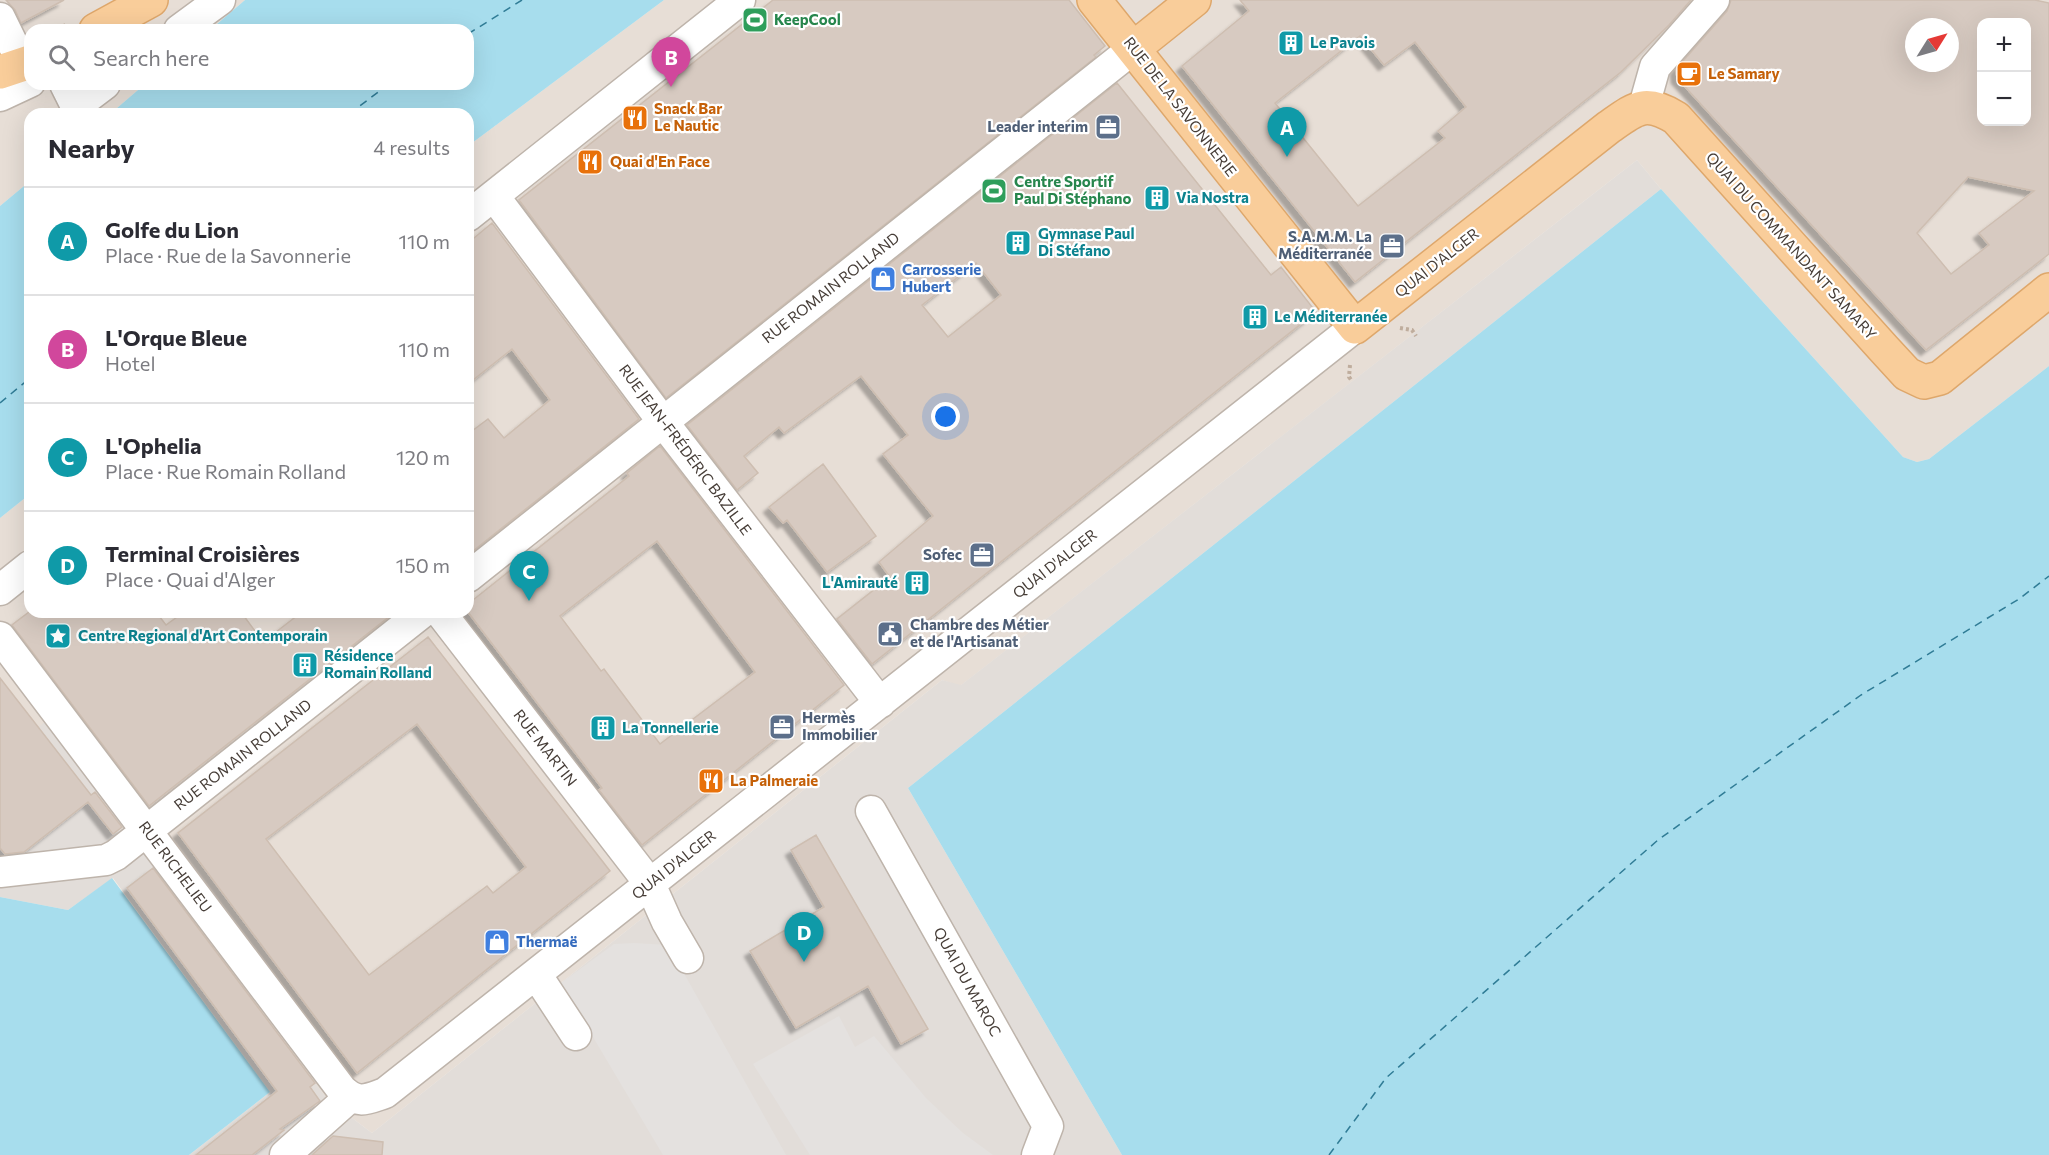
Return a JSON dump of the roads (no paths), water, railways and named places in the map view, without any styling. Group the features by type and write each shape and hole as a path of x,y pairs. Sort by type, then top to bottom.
{"main road":[{"path":"107,24 151,0"},
{"name":"RUE DE LA SAVONNERIE","path":"1094,0 1355,327"},
{"name":"RUE ROMAIN ROLLAND","path":"1134,48 1194,0"},
{"name":"QUAI D'ALGER","path":"1355,327 1609,127 1632,111 1644,106"},
{"name":"QUAI DU COMMANDANT SAMARY","path":"1644,106 1660,109 1676,118 1907,374 1924,382 1940,378 2049,290"}],"street":[{"path":"187,24 220,0"},
{"path":"474,211 740,0"},
{"path":"1644,106 1655,67 1714,0"},
{"path":"0,18 21,70 0,96"},
{"name":"RUE ROMAIN ROLLAND","path":"474,572 1134,48"},
{"path":"69,90 76,106 97,90"},
{"name":"RUE JEAN-FRÉDÉRIC BAZILLE","path":"494,196 663,422 880,703"},
{"name":"QUAI D'ALGER","path":"350,1097 363,1101 385,1093 1355,327"},
{"path":"0,590 24,571"},
{"name":"RUE ROMAIN ROLLAND","path":"0,872 106,860 127,848 415,618"},
{"name":"RUE MARTIN","path":"445,618 650,884 667,922 688,958"},
{"name":"RUE RICHELIEU","path":"0,637 342,1090 350,1097"},
{"name":"QUAI DU MAROC","path":"871,810 1048,1126 1037,1155"},
{"path":"536,974 576,1035"},
{"path":"285,1155 350,1097"}],"water":[{"path":"245,0 664,0 474,142 474,108 117,108 138,90 474,90 474,24 217,24"},
{"path":"24,186 24,499 0,518 0,206"},
{"path":"1661,189 1903,457 1917,462 1929,459 2049,366 2049,1155 1122,1155 908,788"},
{"path":"112,878 270,1092 189,1155 0,1155 0,897 68,910"}],"place":[{"name":"KeepCool","path":"755,20"},
{"name":"Le Pavois","path":"1291,43"},
{"name":"Le Samary","path":"1689,74"},
{"name":"L'Orque Bleue","path":"671,87"},
{"name":"Snack Bar Le Nautic","path":"635,118"},
{"name":"Leader interim","path":"1108,127"},
{"name":"Golfe du Lion","path":"1287,157"},
{"name":"Quai d'En Face","path":"590,162"},
{"name":"Centre Sportif Paul Di Stéphano","path":"994,191"},
{"name":"Via Nostra","path":"1157,198"},
{"name":"Gymnase Paul Di Stéfano","path":"1018,243"},
{"name":"S.A.M.M. La Méditerranée","path":"1392,246"},
{"name":"Carrosserie Hubert","path":"883,279"},
{"name":"Le Méditerranée","path":"1255,317"},
{"name":"Sofec","path":"982,555"},
{"name":"L'Amirauté","path":"917,583"},
{"name":"L'Ophelia","path":"529,601"},
{"name":"Chambre des Métier et de l'Artisanat","path":"890,634"},
{"name":"Centre Regional d'Art Contemporain","path":"58,636"},
{"name":"Résidence Romain Rolland","path":"305,665"},
{"name":"Hermès Immobilier","path":"782,727"},
{"name":"La Tonnellerie","path":"603,728"},
{"name":"La Palmeraie","path":"711,781"},
{"name":"Thermaë","path":"497,942"},
{"name":"Terminal Croisières","path":"804,962"}]}
